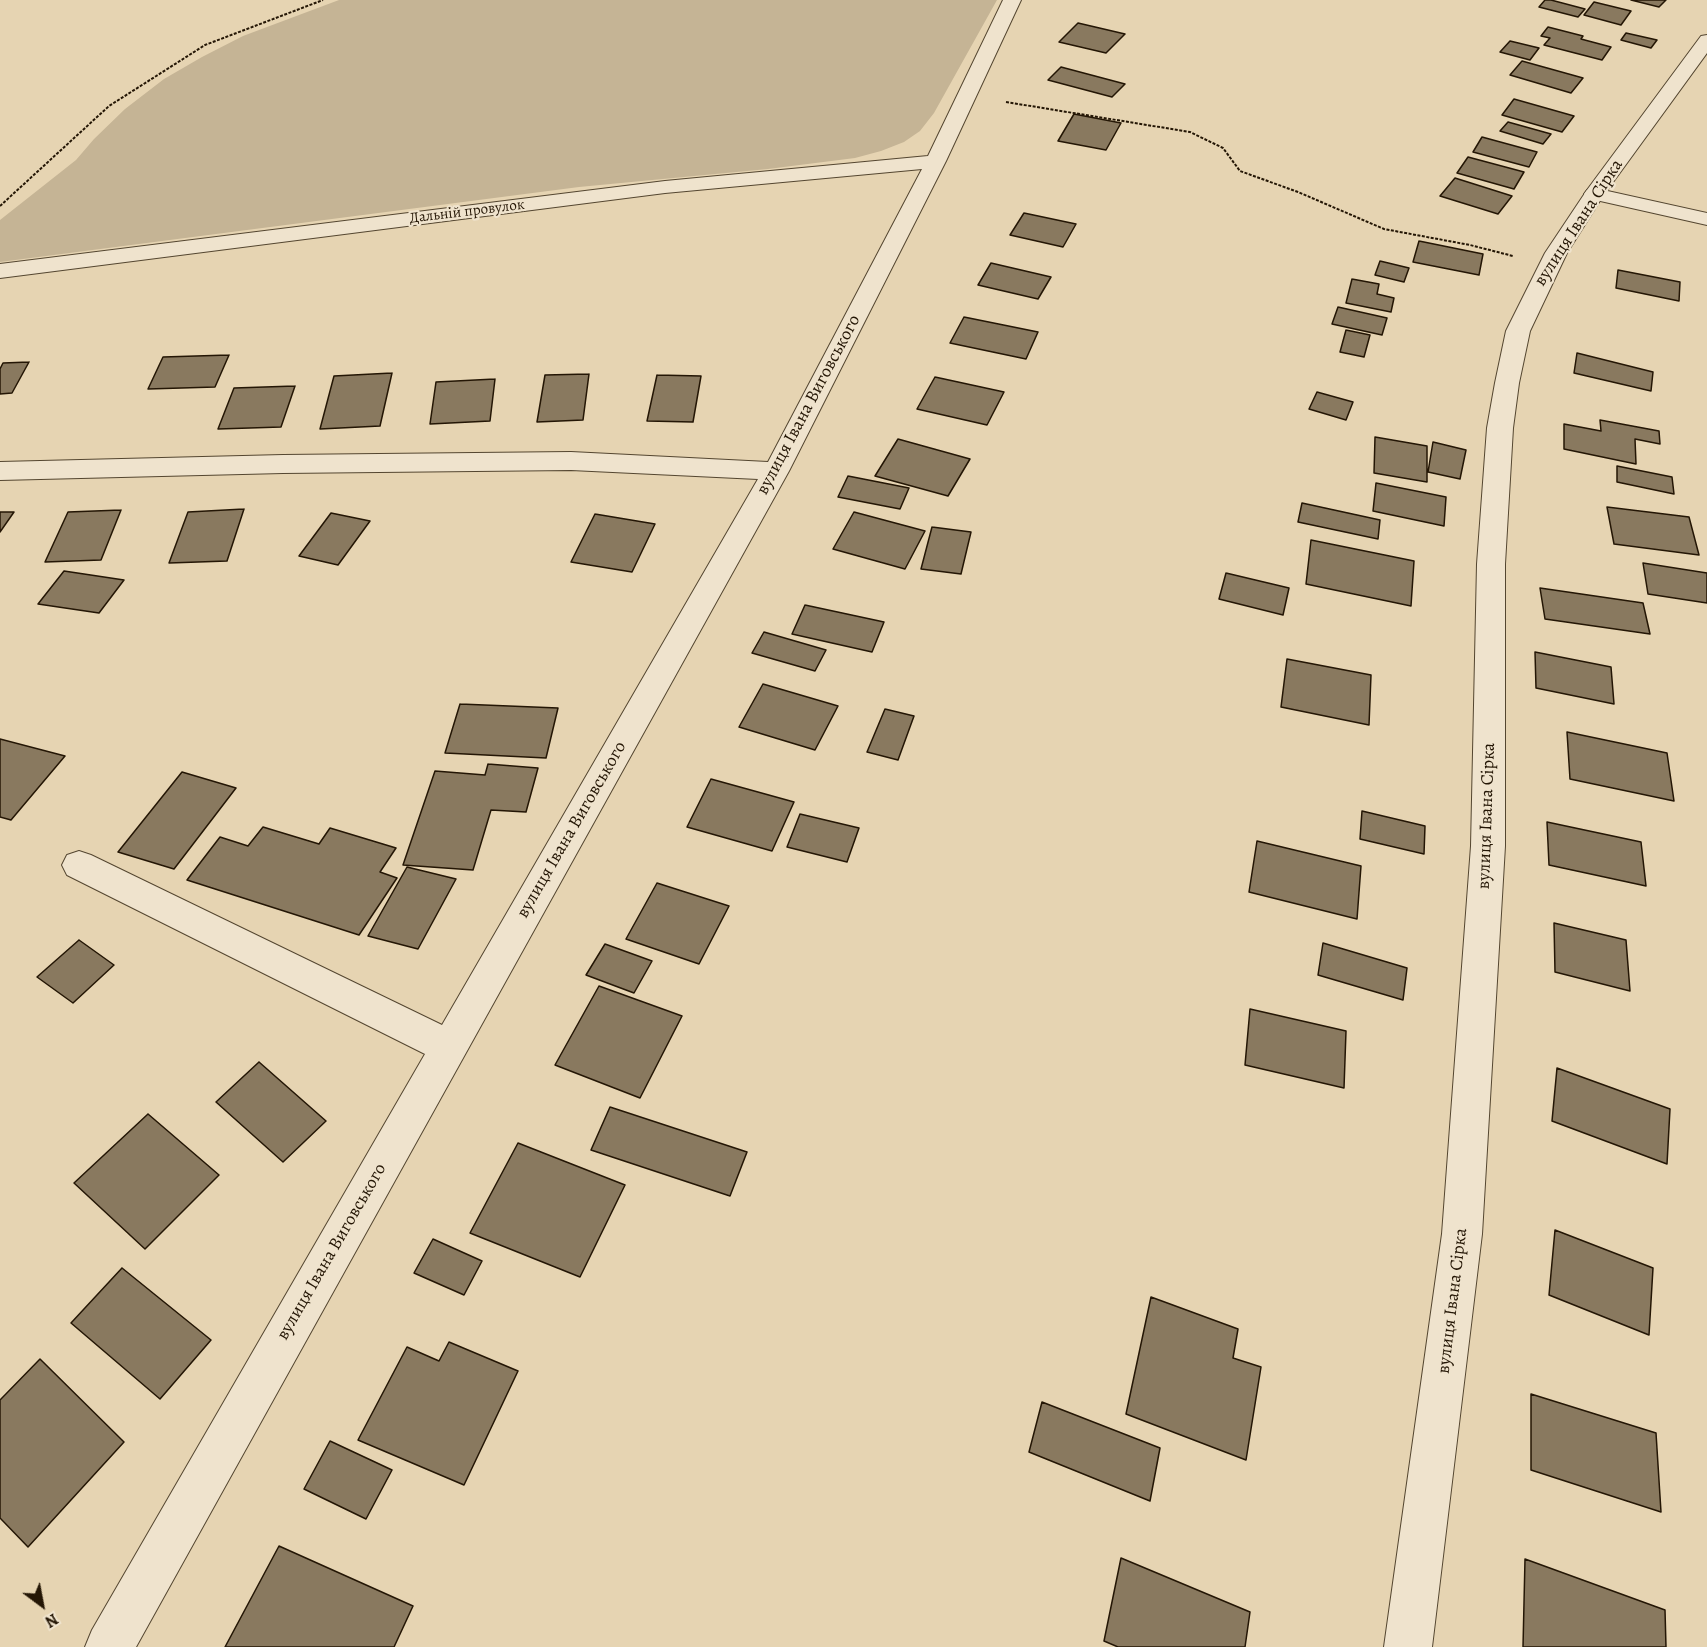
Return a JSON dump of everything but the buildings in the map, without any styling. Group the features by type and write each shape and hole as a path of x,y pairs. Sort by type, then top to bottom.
{"street":[{"name":"вулиця Івана Виговського","path":"109,1647 776,471 936,161 1012,0"},
{"name":"вулиця Івана Сірка","path":"1408,1647 1462,1234 1488,846 1491,564 1500,428 1507,382 1518,331 1549,266 1594,194 1707,40"},
{"name":"Дальній провулок","path":"0,271 665,188 936,161"},
{"path":"0,471 283,464 571,461 776,471"},
{"path":"79,865 449,1047"}],"lane":[{"path":"1594,194 1707,219"}],"path":[{"path":"0,206 119,100 205,45 323,0"},
{"path":"967,96 1190,132 1223,148 1240,171 1308,196 1384,229 1470,245 1549,266"}],"shaded area":[{"path":"339,0 997,0 934,113 920,131 904,142 855,158 768,169 579,187 0,262 0,220 76,160 125,109 164,79 243,36"}]}
